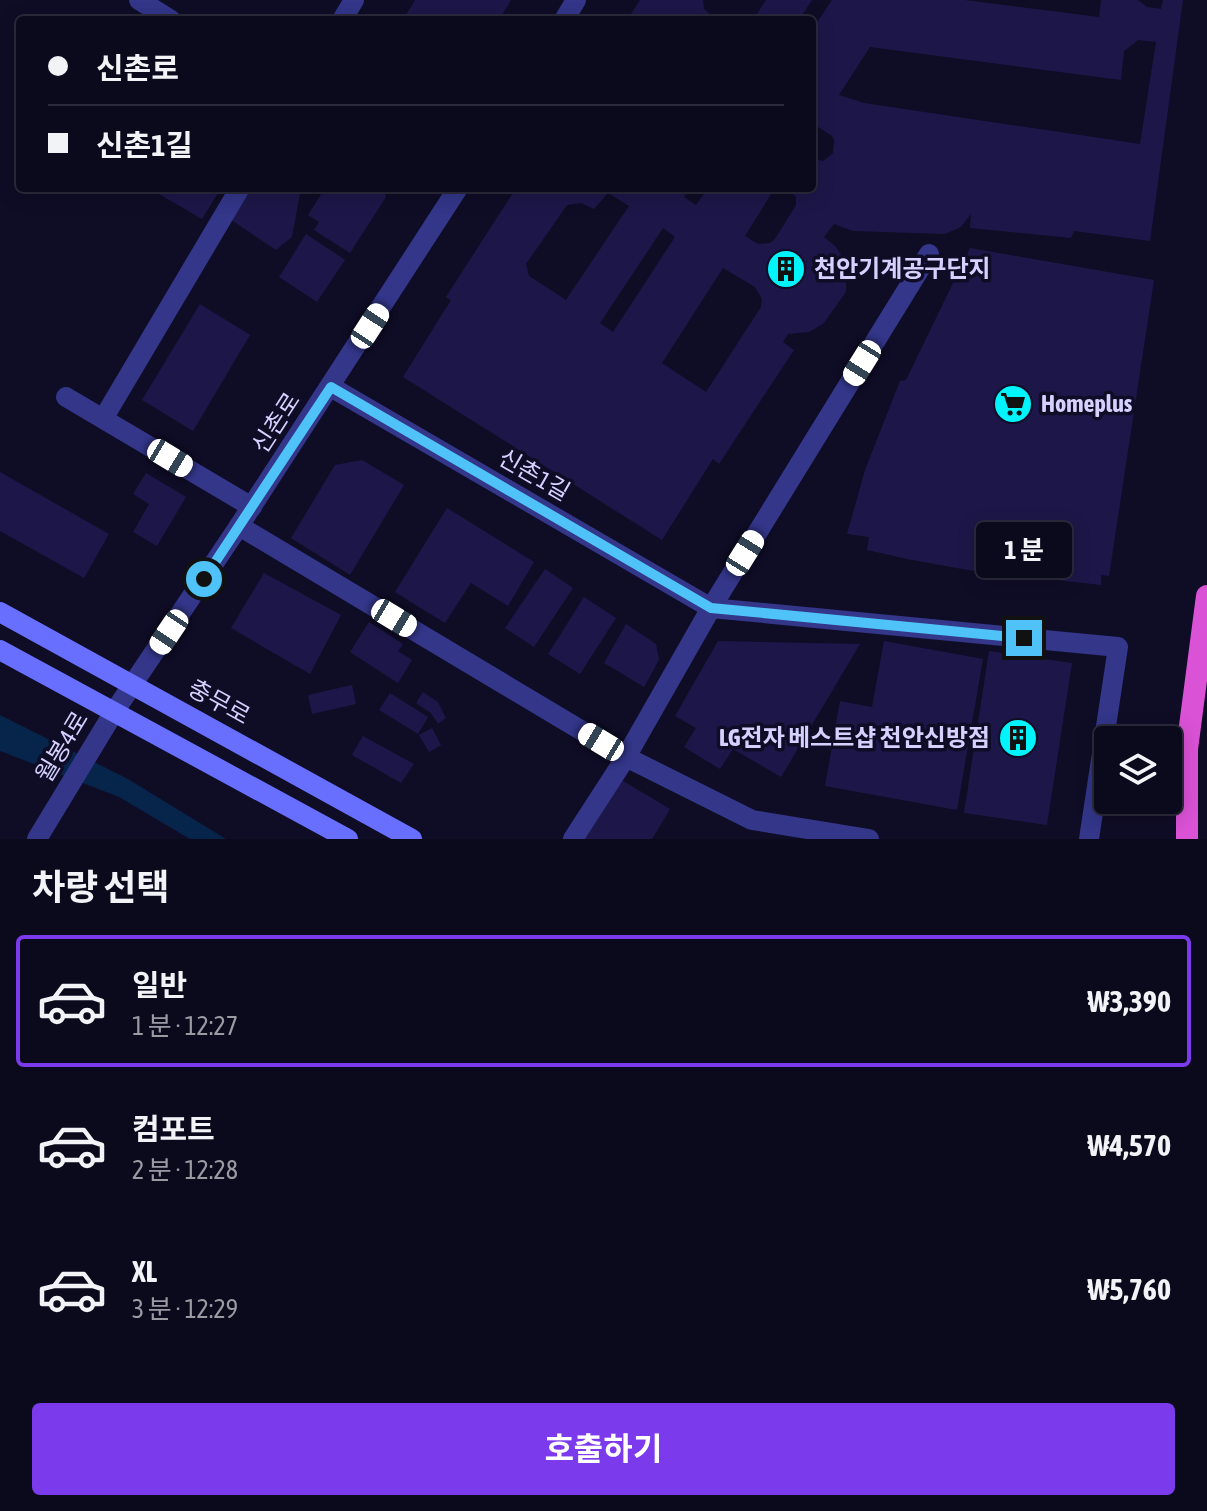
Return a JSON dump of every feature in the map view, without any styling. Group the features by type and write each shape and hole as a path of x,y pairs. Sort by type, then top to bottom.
{"highway":[{"path":"1172,839 1207,596"},
{"path":"1187,749 1187,839"}],"main road":[{"name":"충무로","path":"0,612 412,839"},
{"path":"0,650 348,839"}],"street":[{"path":"139,0 165,16"},
{"path":"103,419 238,192"},
{"name":"신촌로","path":"134,684 331,387 455,192"},
{"path":"573,839 626,757 711,608 929,254"},
{"name":"신촌1길","path":"331,387 711,608 1118,647 1089,839"},
{"path":"66,397 252,507"},
{"path":"239,526 626,757 752,820 869,839"},
{"name":"월봉4로","path":"37,839 134,684"},
{"path":"308,818 333,839"}],"water":[{"path":"0,715 128,779 226,839 190,839 119,797 0,751"}],"building":[{"path":"415,0 511,0 501,16 405,16"},
{"path":"640,0 703,0 704,9 712,16 630,16"},
{"path":"766,0 812,0 802,16 756,16"},
{"name":"천안기계공구단지","path":"832,0 965,0 1099,17 1101,0 1138,0 1147,7 1161,9 1163,0 1183,0 1150,241 1074,231 1071,238 970,228 971,214 961,227 945,234 853,231 834,224 824,237 846,261 846,292 823,324 809,332 788,334 783,342 794,350 719,464 713,459 662,540 403,377 451,300 446,297 513,192 687,192 684,197 696,205 705,192 772,192 745,236 758,244 770,243 796,205 796,197 791,192 816,192 816,159 823,161 833,153 832,136 816,126 816,24","holes":["1138,40 1156,42 1140,144 864,103 839,95 870,47 1121,80 1124,51","608,193 629,206 566,300 529,276 526,264 567,205 581,203 594,209","663,228 675,237 613,332 600,323","723,268 755,287 762,299 761,307 706,392 662,363"]},
{"path":"160,192 219,192 202,219"},
{"path":"244,192 300,192 292,237 276,250 227,217"},
{"path":"322,192 385,192 386,197 350,253 314,230 319,222 308,215"},
{"path":"306,234 345,260 317,302 279,277"},
{"name":"Homeplus","path":"970,248 1154,280 1109,576 1101,575 1101,585 968,570 912,560 867,550 869,537 847,534 865,470 900,381 906,380"},
{"path":"200,304 250,335 193,431 142,400"},
{"path":"362,460 404,485 350,575 291,538 335,465"},
{"path":"0,472 109,534 84,578 0,531"},
{"path":"146,473 186,497 157,546 133,532 149,504 133,494"},
{"path":"447,508 534,562 508,606 471,583 445,623 395,592"},
{"path":"545,569 573,588 534,647 505,628"},
{"path":"264,573 341,615 310,674 231,628"},
{"path":"584,597 616,618 580,674 548,654"},
{"path":"369,622 403,644 398,651 412,660 398,683 350,652"},
{"path":"626,624 656,644 659,660 644,687 604,663"},
{"path":"718,641 860,644 781,777 733,749 720,769 684,747 696,728 675,716"},
{"path":"884,641 983,659 957,810 825,786 840,701 872,707"},
{"name":"LG전자 베스트샵 천안신방점","path":"989,651 1072,663 1047,825 964,813"},
{"path":"352,685 356,704 312,714 308,695"},
{"path":"423,692 438,702 446,718 438,724 431,713 416,703"},
{"path":"390,693 428,717 418,734 379,710"},
{"path":"432,728 441,745 429,752 419,735"},
{"path":"363,736 414,764 401,783 352,755"},
{"path":"620,779 670,809 652,839 584,839"}],"place":[{"name":"천안기계공구단지","path":"786,269"},
{"name":"Homeplus","path":"1013,404"},
{"name":"LG전자 베스트샵 천안신방점","path":"1018,738"}],"route":[{"path":"204,579 331,387 711,608 1024,638"}]}
